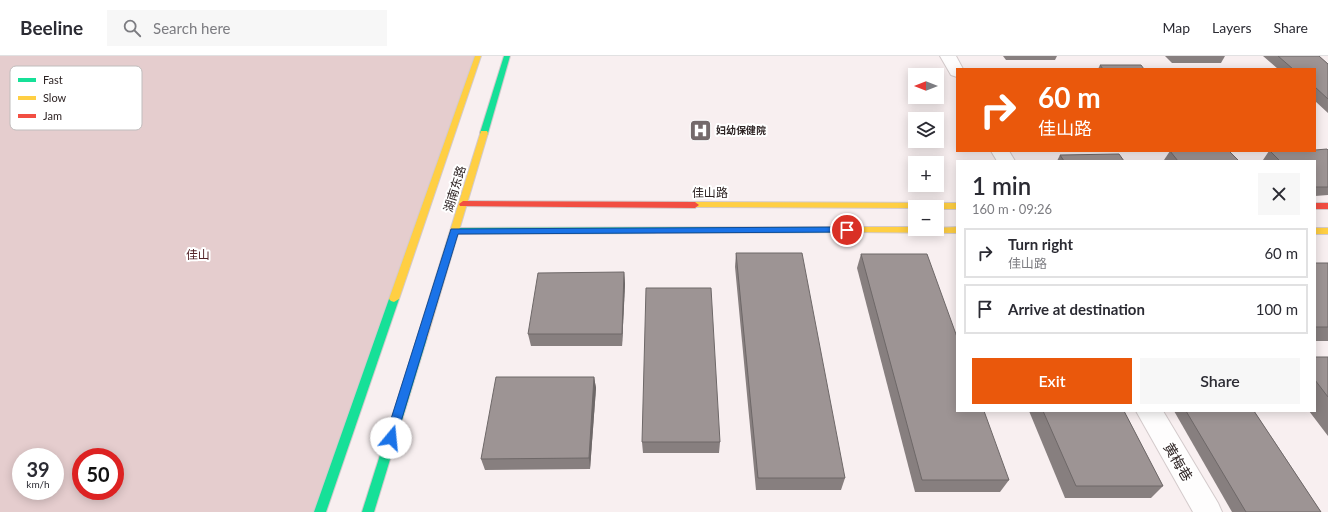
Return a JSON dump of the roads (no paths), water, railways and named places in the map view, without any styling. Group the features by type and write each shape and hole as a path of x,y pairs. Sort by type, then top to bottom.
{"main road":[{"path":"320,512 478,56"},
{"name":"湖南东路","path":"368,512 507,56"},
{"name":"佳山路","path":"463,204 956,206"},
{"path":"1316,206 1328,206"},
{"path":"454,231 956,230"},
{"path":"1316,231 1328,231"}],"street":[{"path":"948,56 956,70"},
{"name":"黄梅巷","path":"1150,412 1208,512"}],"place":[{"name":"妇幼保健院","path":"700,130"}],"park label":[{"name":"佳山","path":"198,255"}]}
